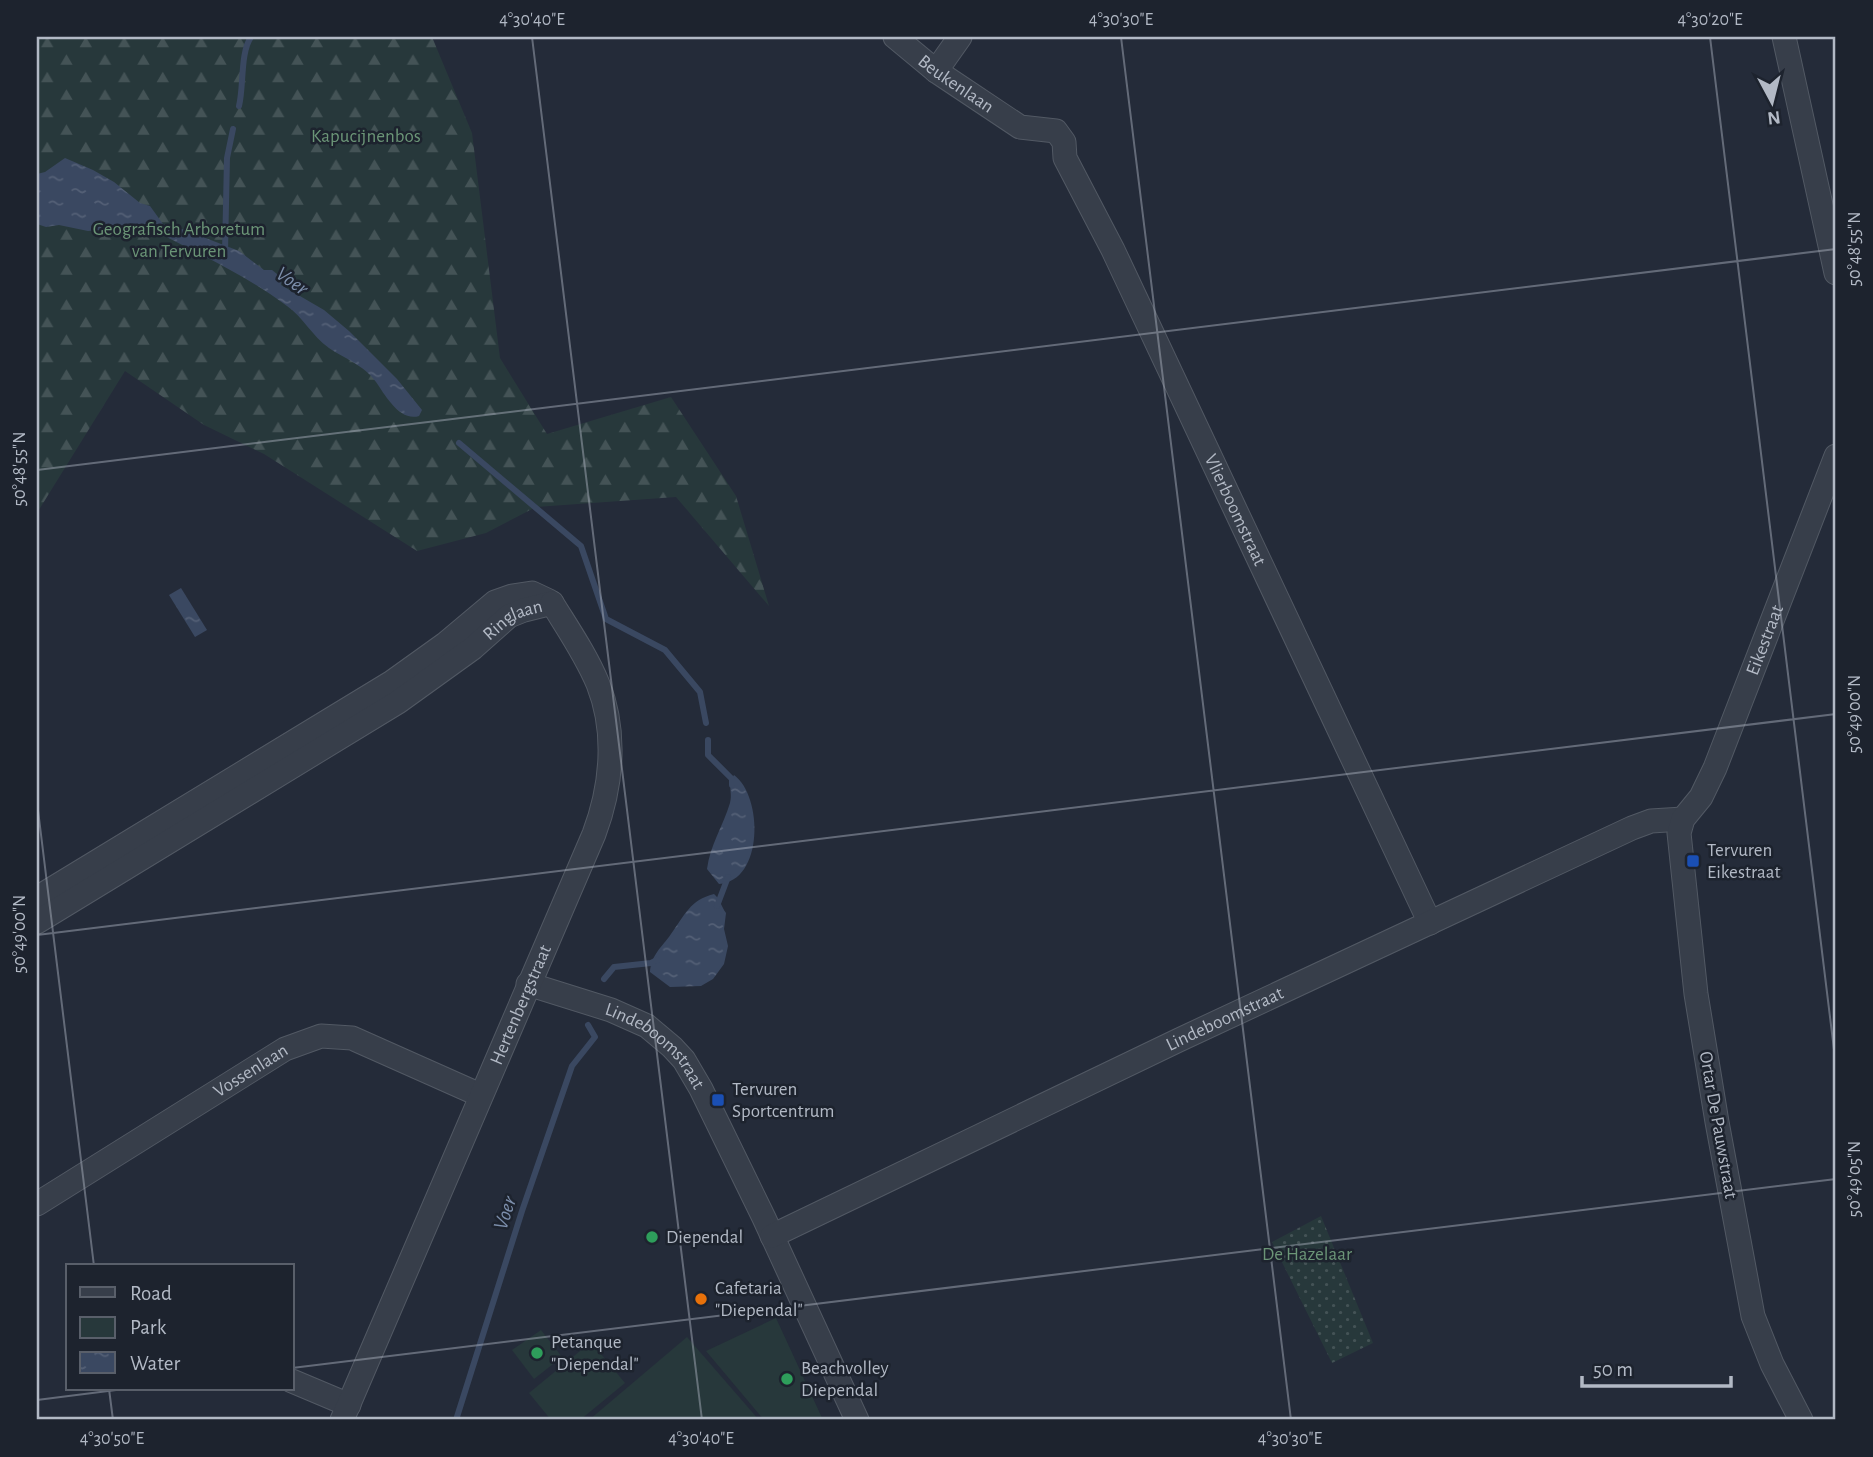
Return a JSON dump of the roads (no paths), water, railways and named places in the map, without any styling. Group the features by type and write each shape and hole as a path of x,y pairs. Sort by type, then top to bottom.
{"street":[{"name":"Beukenlaan","path":"895,37 936,71 1020,127"},
{"path":"936,71 960,37"},
{"path":"1784,37 1836,273"},
{"name":"Vlierboomstraat","path":"1020,127 1056,131 1064,142 1065,158 1119,263 1430,923"},
{"name":"Eikestraat","path":"1683,819 1701,797 1714,768 1836,456"},
{"name":"Ringlaan","path":"37,898 391,682 445,644 495,602 532,593 552,603"},
{"name":"Ringlaan","path":"37,922 398,702 473,649 509,616 552,603"},
{"name":"Hertenbergstraat","path":"294,1382 345,1413 601,813 607,793 608,719 597,682 552,603"},
{"name":"Lindeboomstraat","path":"772,1236 1180,1040 1632,828 1651,821 1683,819"},
{"name":"Ortar De Pauwstraat","path":"1683,819 1679,833 1695,984 1753,1316 1772,1364 1801,1420"},
{"name":"Lindeboomstraat","path":"528,984 647,1026 684,1060 701,1088 857,1420"},
{"name":"Vossenlaan","path":"37,1204 285,1049 321,1036 352,1038 480,1095"}],"water":[{"path":"65,158 93,170 114,182 140,203 150,206 163,224 239,251 264,270 272,270 282,278 281,285 324,310 349,331 397,379 422,410 419,416 412,417 399,411 366,371 329,348 293,310 272,295 226,267 161,234 138,234 128,229 119,233 108,229 88,231 37,224 37,174 45,172"},
{"path":"181,588 207,630 195,637 169,595"},
{"path":"734,775 744,786 750,800 754,836 751,854 744,869 734,879 719,884 707,869 730,803"},
{"path":"714,894 726,913 724,929 728,946 724,964 713,979 701,986 670,987 650,972 652,961 689,909 699,900"}],"waterway":[{"path":"239,106 245,52 251,37"},
{"path":"225,252 227,158 233,129"},
{"name":"Voer","path":"459,443 581,546 606,619 665,650 700,692 706,723"},
{"name":"Voer","path":"708,740 708,755 732,779 732,785"},
{"name":"Voer","path":"717,906 728,877"},
{"name":"Voer","path":"604,979 614,967 657,960"},
{"name":"Voer","path":"456,1420 522,1211 572,1066 595,1037 588,1025"}],"place":[{"name":"Tervuren Eikestraat","path":"1693,861"},
{"name":"Tervuren Sportcentrum","path":"718,1100"},
{"name":"Diependal","path":"652,1237"},
{"name":"Cafetaria \"Diependal\"","path":"701,1299"},
{"name":"Petanque \"Diependal\"","path":"537,1353"},
{"name":"Beachvolley Diependal","path":"787,1379"}],"park label":[{"name":"Kapucijnenbos","path":"366,136"},
{"name":"Geografisch Arboretum van Tervuren","path":"179,240"},
{"name":"De Hazelaar","path":"1307,1254"}]}
